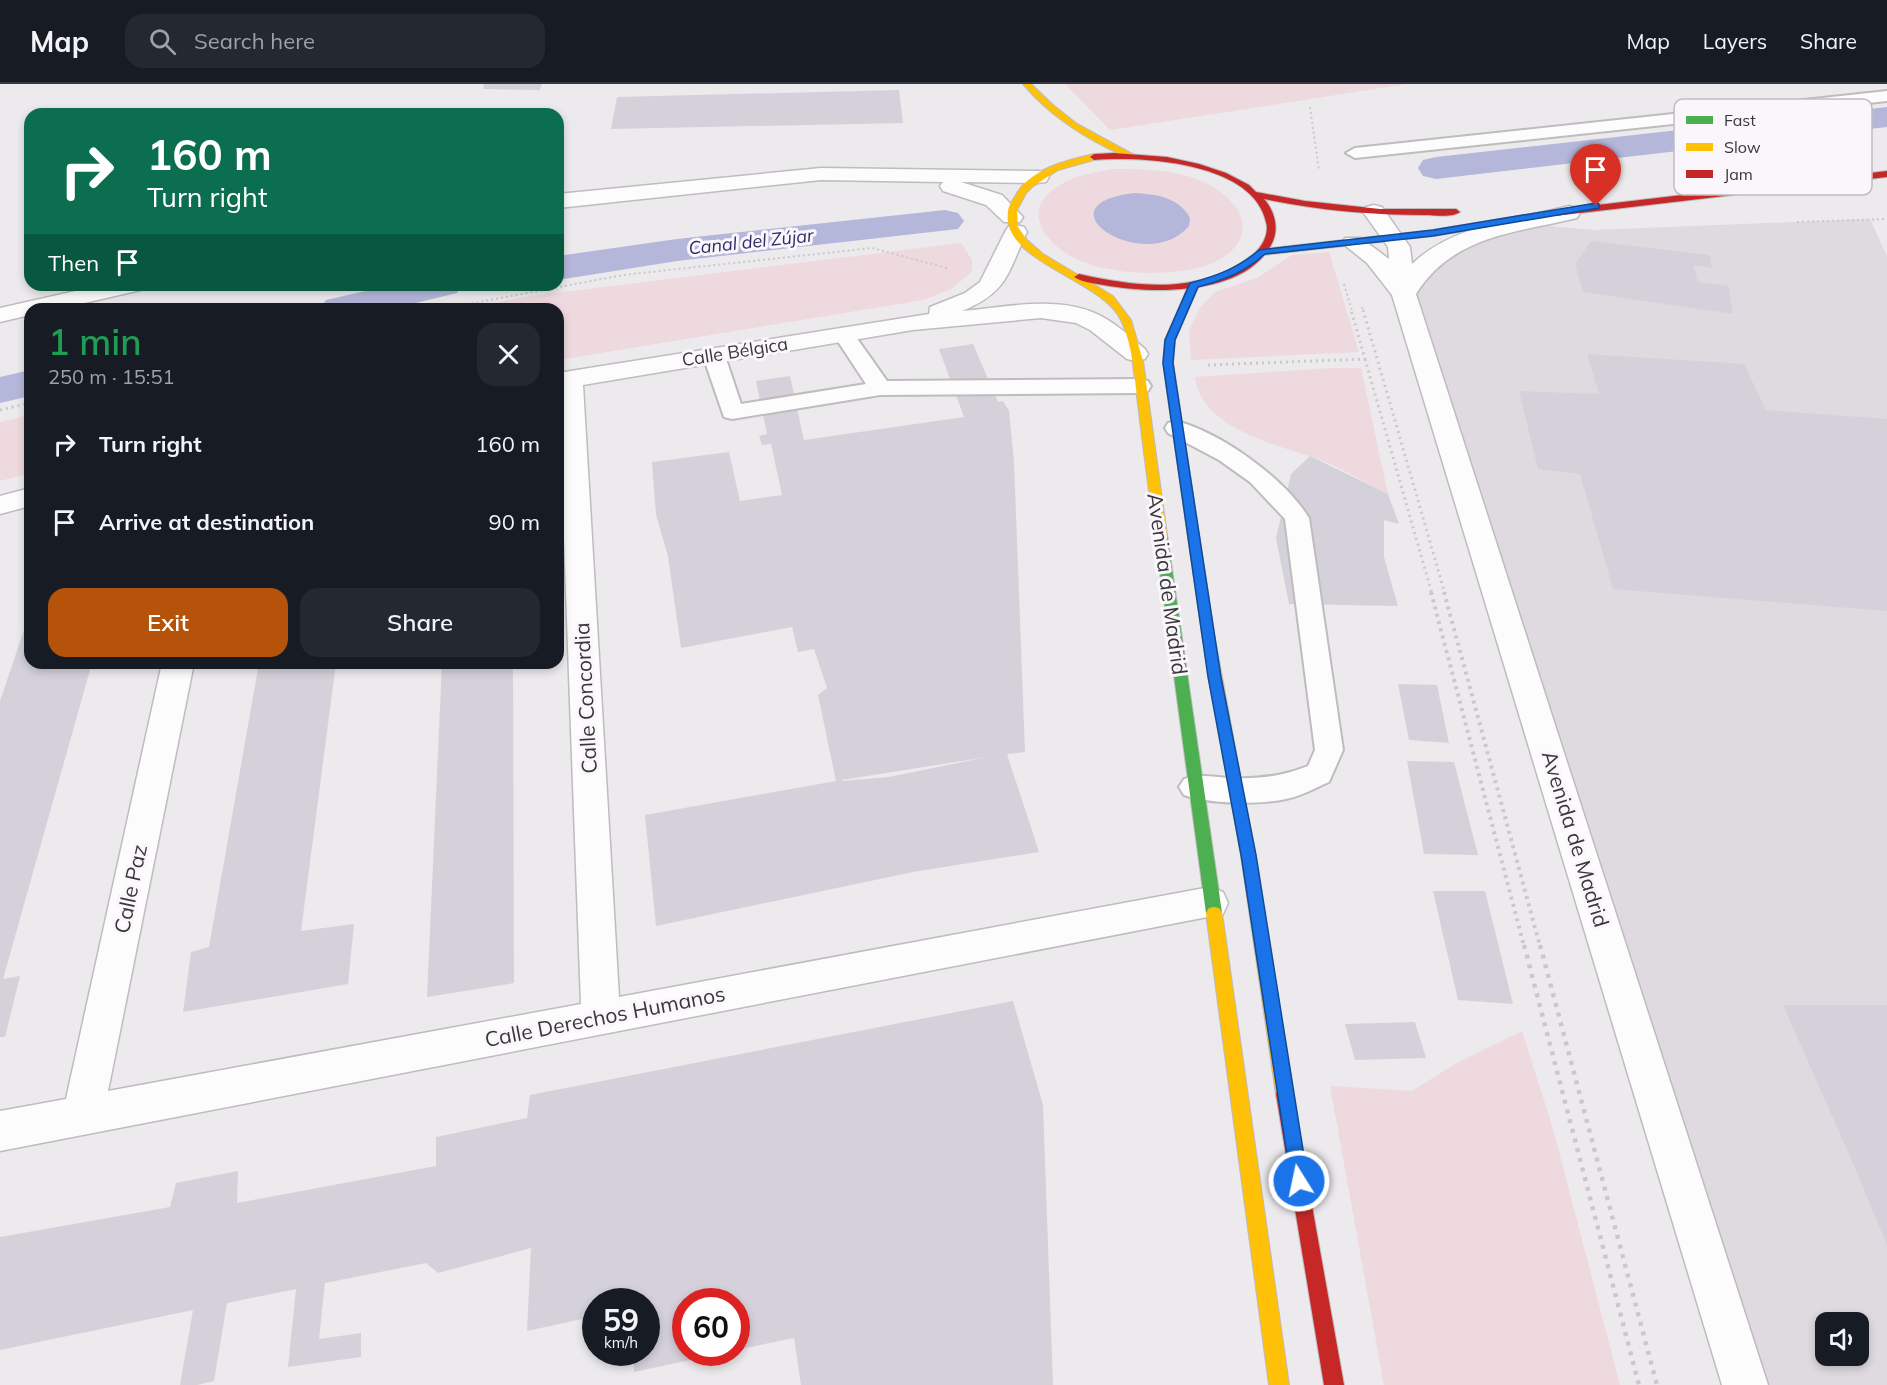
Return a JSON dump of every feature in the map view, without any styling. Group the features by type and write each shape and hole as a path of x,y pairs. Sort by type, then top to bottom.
{"main road":[{"path":"1027,84 1047,108 1108,147 1132,156"},
{"path":"1047,108 1053,130"},
{"path":"1044,174 1054,154"},
{"path":"1132,156 1168,158 1202,166 1232,178 1254,194 1266,208 1272,223 1270,238 1263,252 1246,266 1194,285 1136,287 1079,277 1050,265 1029,249 1014,225 1013,206 1018,195 1044,174 1083,160 1132,156"},
{"path":"1872,176 1887,174"},
{"path":"1254,194 1288,203 1374,212 1596,206"},
{"path":"1263,252 1394,238 1596,206 1698,195"},
{"name":"Avenida de Madrid","path":"1079,277 1111,299 1128,322 1136,354 1210,903 1279,1385"},
{"name":"Avenida de Madrid","path":"1194,285 1170,340 1168,363 1176,428 1215,677 1236,790 1334,1385"}],"street":[{"path":"564,200 780,177 863,173 1044,174"},
{"path":"863,173 921,181 975,192 994,200 1014,225 990,286 973,298 913,323"},
{"path":"1404,294 1422,267 1447,249 1474,237 1596,206"},
{"path":"1374,212 1399,247 1404,294"},
{"path":"1348,244 1365,249 1377,259 1404,294"},
{"path":"53,303 106,291"},
{"name":"Avenida de Madrid","path":"1404,294 1745,1385"},
{"path":"0,315 24,310"},
{"path":"913,323 1041,311 1065,313 1099,325 1136,354"},
{"name":"Calle Bélgica","path":"564,380 913,323"},
{"name":"Calle Concordia","path":"564,380 601,1017"},
{"path":"0,505 24,499"},
{"name":"Calle Paz","path":"83,1115 177,669"},
{"name":"Calle Derechos Humanos","path":"0,1131 1210,903"}],"lane":[{"path":"1859,99 1887,96"},
{"path":"1354,153 1674,119"},
{"path":"844,334 880,388"},
{"path":"714,356 732,412 880,388 1140,386"},
{"path":"1176,428 1224,453 1264,481 1285,498 1297,518 1329,750 1319,774 1286,788 1236,790 1194,787"}],"path":[{"path":"1310,107 1316,164 1331,208"},
{"path":"1348,244 1489,752 1657,1385"},
{"path":"1365,359 1435,606 1639,1385"},
{"path":"0,410 24,404"}],"shaded area":[{"path":"1065,84 1407,84 1110,130"},
{"path":"1112,169 1172,172 1206,183 1225,195 1237,208 1242,222 1242,234 1236,246 1224,257 1208,265 1163,273 1126,272 1075,259 1052,242 1043,231 1039,219 1040,208 1046,196 1060,185 1085,175"},
{"path":"1870,219 1887,256 1887,1385 1745,1385 1404,294 1447,249 1527,224 1593,230"},
{"path":"961,243 972,260 972,272 951,289 923,300 564,359 564,303 495,303 523,297"},
{"path":"1329,252 1359,352 1191,360 1189,330 1200,308 1215,292 1257,278 1292,255"},
{"path":"1361,368 1388,494 1319,459 1275,445 1239,430 1210,408 1200,394 1195,377"},
{"path":"24,416 24,475 0,481 0,422"},
{"path":"1522,1031 1553,1129 1620,1385 1384,1385 1330,1086 1412,1091 1455,1064"}],"water":[{"path":"1134,193 1166,198 1180,205 1190,218 1189,226 1170,240 1148,244 1126,241 1108,233 1096,222 1094,210 1106,200"}],"building":[{"path":"484,84 542,84 540,90 483,89"},
{"path":"899,90 903,123 611,129 617,97"},
{"path":"1591,241 1710,255 1712,268 1693,265 1698,282 1728,286 1733,314 1583,292 1575,264"},
{"path":"973,344 998,402 1003,401 1009,411 1014,461 1025,752 1007,754 1039,852 913,872 656,926 645,815 836,781 818,695 827,688 814,649 798,652 792,627 681,648 668,556 656,515 652,462 729,452 740,501 782,495 771,444 762,445 759,436 767,434 756,381 790,376 804,440 964,417 939,349","holes":["987,757 889,777 842,781"]},
{"path":"1587,354 1744,364 1766,410 1887,419 1887,611 1613,589 1580,474 1538,469 1519,391 1599,394"},
{"path":"1310,456 1388,494 1399,524 1384,520 1384,557 1398,606 1289,604 1276,538 1291,474"},
{"path":"24,630 24,669 90,669 3,979 20,976 5,1037 0,1037 0,701"},
{"path":"258,669 335,669 301,931 354,924 348,984 183,1012 191,952 209,947"},
{"path":"442,669 513,669 514,983 427,997"},
{"path":"1398,684 1437,685 1449,743 1409,740"},
{"path":"1407,761 1454,762 1478,855 1424,854"},
{"path":"1433,891 1485,891 1513,1004 1458,1000"},
{"path":"1013,1001 1043,1105 1053,1385 801,1385 794,1338 750,1347 750,1288 672,1288 672,1364 634,1372 634,1366 660,1366 660,1288 582,1288 582,1319 527,1331 531,1248 438,1273 426,1263 325,1283 319,1339 361,1333 361,1357 288,1367 296,1289 227,1303 214,1381 197,1385 180,1385 193,1310 0,1350 0,1237 170,1207 176,1183 238,1171 237,1203 436,1166 436,1137 527,1118 530,1095"},
{"path":"1783,1005 1887,1005 1887,1245 1855,1168"},
{"path":"1415,1022 1426,1058 1355,1060 1345,1024"}],"waterway":[{"name":"Canal del Zújar","path":"1872,119 1887,117"},
{"name":"Canal del Zújar","path":"1436,168 1674,141"},
{"name":"Canal del Zújar","path":"564,267 677,250 945,221"},
{"name":"Canal del Zújar","path":"366,303 417,291"},
{"name":"Canal del Zújar","path":"0,390 24,384"}],"traffic: fast":[{"path":"1263,252 1433,233 1555,213"},
{"path":"1194,285 1170,340 1168,363 1208,634"},
{"path":"1161,535 1214,913"}],"traffic: slow":[{"path":"1027,84 1074,126 1130,155"},
{"path":"1094,157 1055,168 1029,185 1022,192 1012,210 1013,227 1023,242 1039,256 1110,298 1126,320 1138,361 1161,535"},
{"path":"1208,634 1248,855 1284,1094"},
{"path":"1214,913 1279,1385"}],"traffic: jam":[{"path":"1079,277 1146,288 1170,288 1215,280 1236,271 1255,258 1262,251 1271,232 1271,222 1263,202 1246,187 1223,174 1196,166 1139,156 1094,157"},
{"path":"1872,176 1887,174"},
{"path":"1255,194 1305,204 1355,210 1456,212"},
{"path":"1555,213 1708,195"},
{"path":"1284,1094 1334,1385"}],"route":[{"path":"1299,1181 1248,855 1215,677 1191,526 1168,363 1170,340 1194,285 1223,277 1246,266 1263,252 1433,233 1596,206"}]}
